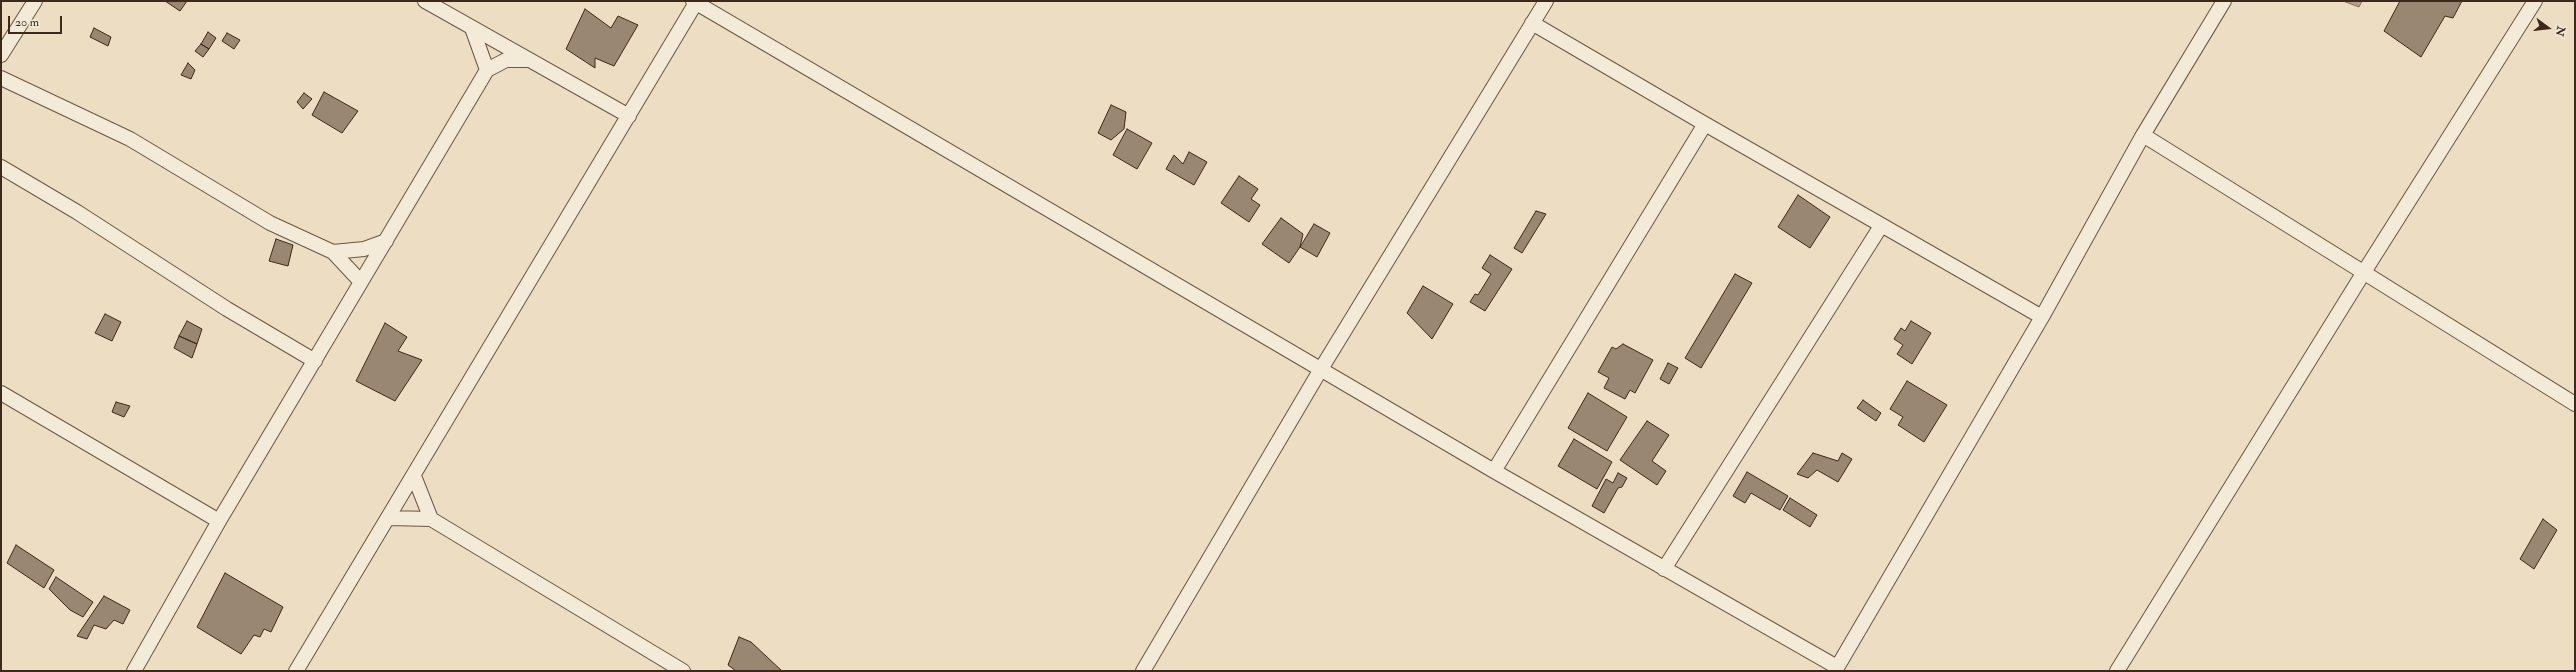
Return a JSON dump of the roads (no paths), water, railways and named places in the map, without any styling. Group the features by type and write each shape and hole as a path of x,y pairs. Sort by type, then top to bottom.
{"street":[{"path":"1,55 35,1"},
{"path":"425,1 629,116"},
{"path":"1143,671 1322,369 1546,1"},
{"path":"296,671 389,518 696,2 1322,369 1494,472 1836,669 2042,317 2143,135 2224,1"},
{"path":"2117,671 2364,272 2535,1"},
{"path":"1532,23 1881,226 2042,317"},
{"path":"472,28 488,70"},
{"path":"134,671 219,521 488,70 506,60 528,60"},
{"path":"1,78 130,140 270,223 333,252 361,282"},
{"path":"1494,472 1705,124"},
{"path":"2143,135 2575,404"},
{"path":"1,167 77,212 227,309 315,361"},
{"path":"1664,569 1881,226"},
{"path":"333,252 364,248 386,241"},
{"path":"1,393 219,521"},
{"path":"414,476 430,519"},
{"path":"389,518 430,519 682,671"}]}
